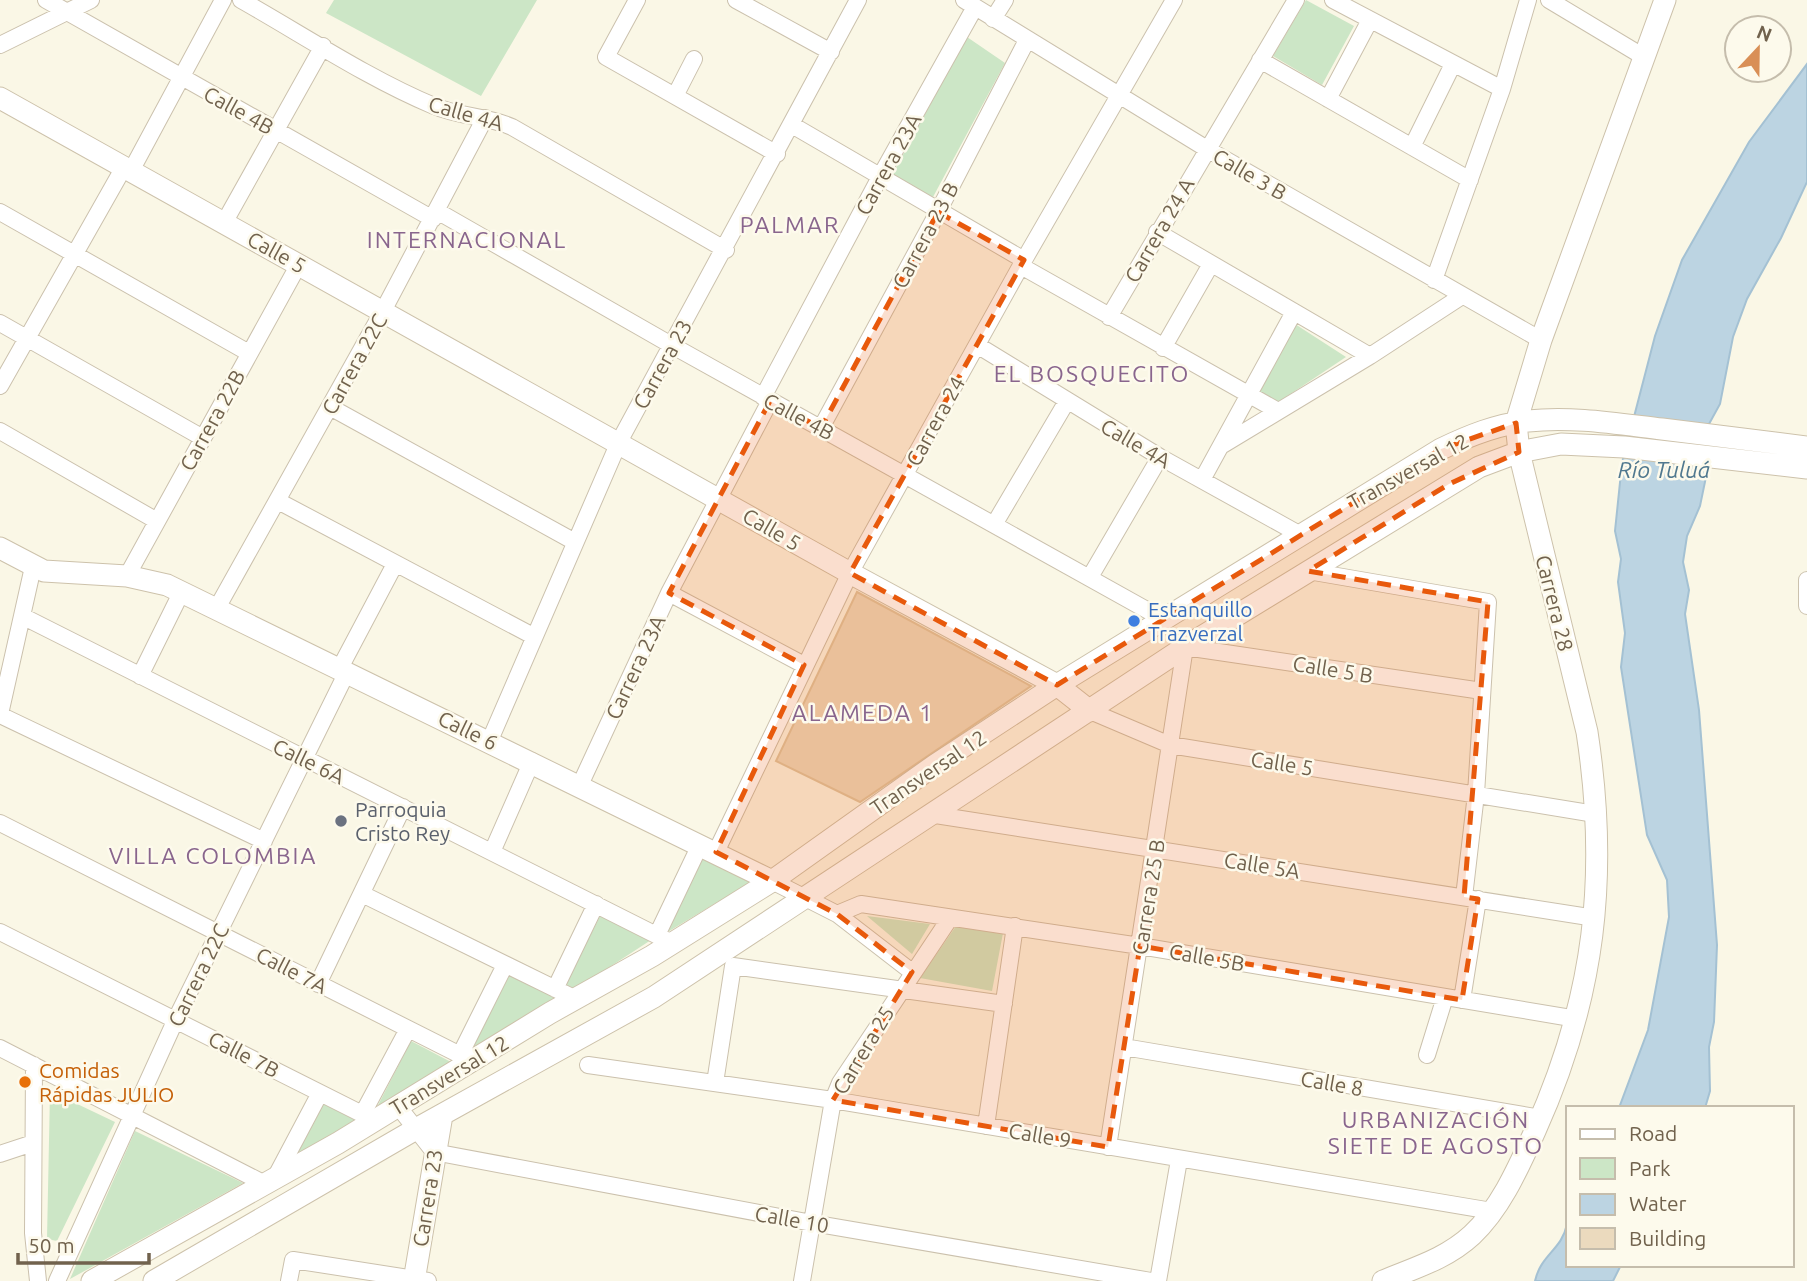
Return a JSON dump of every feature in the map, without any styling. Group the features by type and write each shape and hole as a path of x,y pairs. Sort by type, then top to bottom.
{"main road":[{"name":"Carrera 28","path":"1383,1281 1419,1267 1459,1246 1492,1211 1522,1161 1563,1066 1577,1019 1595,918 1595,814 1587,732 1519,452 1516,423 1541,340 1665,0"},
{"name":"Calle 5","path":"0,98 850,573 1057,685 1090,711"},
{"name":"Transversal 12","path":"92,1281 270,1181 368,1118 397,1105 466,1058 576,999 665,939 772,881 935,765 1057,685 1299,534 1441,449 1470,435 1516,423 1559,420 1625,425 1807,468"},
{"name":"Transversal 12","path":"154,1281 416,1129 654,997 1185,647 1479,467 1519,452 1562,444 1624,447 1807,447"},
{"name":"Calle 6","path":"0,548 33,567 56,574 127,576 149,579 182,591 533,761 772,881"},
{"name":"Carrera 23","path":"419,1280 434,1152 442,1115"}],"street":[{"name":"Calle 4B","path":"46,0 276,131 435,215 906,474 1163,619"},
{"path":"0,45 91,0"},
{"path":"0,386 181,77 223,0"},
{"name":"Calle 4A","path":"241,0 429,104 455,113 485,117 512,127 726,250"},
{"path":"636,0 606,57 777,154"},
{"path":"736,0 831,52"},
{"name":"Carrera 23","path":"490,740 619,442 726,250 858,0"},
{"path":"993,19 1005,0"},
{"name":"Carrera 24 A","path":"1109,317 1296,0"},
{"path":"1333,0 1502,89"},
{"path":"1434,280 1502,89 1528,0"},
{"path":"1549,0 1644,57"},
{"path":"1657,23 1660,0"},
{"name":"Carrera 24","path":"665,939 708,848 850,573 1169,2"},
{"name":"Calle 3 B","path":"969,4 1207,149 1541,340"},
{"name":"Carrera 23A","path":"580,785 669,593 969,4"},
{"path":"1328,99 1370,20"},
{"name":"Carrera 23 B","path":"821,428 939,212 1027,40"},
{"path":"224,223 323,46"},
{"path":"675,96 694,59"},
{"path":"1260,60 1471,180"},
{"path":"1412,147 1453,64"},
{"name":"Carrera 22C","path":"217,608 383,311 485,117"},
{"path":"792,125 1109,317 1278,411"},
{"path":"0,212 249,353"},
{"path":"1157,232 1370,356"},
{"name":"Carrera 22B","path":"127,576 299,264"},
{"path":"1163,348 1211,264"},
{"path":"1221,446 1370,356 1462,296"},
{"path":"1202,480 1294,312"},
{"path":"0,324 203,438"},
{"name":"Calle 4A","path":"977,345 1160,457 1299,534"},
{"path":"995,523 1067,401"},
{"path":"330,407 575,542"},
{"path":"0,431 157,521"},
{"path":"1090,577 1160,457"},
{"path":"278,500 533,636"},
{"name":"Carrera 22C","path":"57,1281 176,1019 304,758 395,564"},
{"path":"33,567 2,696 0,715 264,841"},
{"path":"1308,571 1488,602 1471,898 1462,1000"},
{"path":"1807,580 1807,606"},
{"path":"141,676 182,591"},
{"path":"669,593 804,665"},
{"name":"Calle 6A","path":"22,616 665,939"},
{"name":"Calle 5 B","path":"1185,647 1482,691"},
{"name":"Carrera 25 B","path":"1108,1147 1185,647"},
{"name":"Calle 5","path":"1090,711 1170,745 1595,814"},
{"path":"492,852 533,761"},
{"path":"318,984 403,807"},
{"name":"Calle 5A","path":"929,814 1156,847 1595,918"},
{"name":"Calle 7A","path":"0,823 466,1058"},
{"name":"Calle 6","path":"772,881 837,914 912,972"},
{"path":"362,894 576,999"},
{"path":"555,989 596,904"},
{"name":"Calle 5B","path":"837,914 862,904 1140,946 1577,1019"},
{"name":"Carrera 25","path":"802,1281 833,1100 839,1083 950,918"},
{"path":"986,1126 1015,926"},
{"name":"Calle 7B","path":"0,932 368,1118"},
{"path":"466,1058 505,965"},
{"path":"715,1083 733,966 1004,1004"},
{"path":"1427,1055 1445,997"},
{"path":"368,1118 408,1029"},
{"name":"Calle 8","path":"1124,1047 1541,1118"},
{"path":"0,1048 131,1116 270,1181 320,1093"},
{"path":"34,1065 34,1244 38,1281"},
{"name":"Calle 9","path":"588,1065 833,1100 1492,1211"},
{"path":"397,1105 434,1152"},
{"path":"0,1154 33,1143"},
{"name":"Calle 10","path":"434,1152 812,1223 1120,1278 1152,1281"},
{"path":"1158,1281 1179,1160"},
{"path":"289,1281 293,1260 419,1280"}],"highlighted area":[{"path":"938,212 1024,260 850,573 1057,685 1441,449 1516,423 1519,452 1449,484 1308,571 1488,602 1464,897 1478,899 1462,1000 1140,946 1108,1147 833,1100 912,972 837,914 716,852 804,665 669,593 770,401 821,428"}],"green space":[{"path":"334,0 537,0 481,96 326,13"},
{"path":"1306,0 1354,26 1322,85 1273,56"},
{"path":"967,37 1005,63 933,197 892,175"},
{"path":"1295,324 1346,357 1277,403 1258,393"},
{"path":"702,854 754,880 666,933"},
{"path":"600,916 651,940 576,989 565,985"},
{"path":"867,916 930,924 912,954"},
{"path":"956,926 1003,933 992,991 920,978"},
{"path":"509,974 559,998 469,1051"},
{"path":"411,1041 451,1062 376,1109"},
{"path":"50,1091 115,1122 57,1241 47,1239"},
{"path":"322,1103 359,1121 294,1159"},
{"path":"135,1131 243,1183 70,1279"}],"water":[{"name":"Río Tuluá","path":"1807,64 1807,182 1781,238 1747,299 1733,337 1720,404 1709,424 1712,448 1700,506 1687,536 1683,562 1689,590 1685,614 1699,710 1717,945 1714,1022 1709,1047 1710,1091 1706,1106 1620,1106 1648,1030 1669,917 1667,880 1647,835 1621,667 1625,633 1618,582 1621,559 1615,531 1622,463 1655,336 1682,260 1749,142"},
{"path":"1566,1227 1566,1267 1620,1267 1613,1281 1535,1281 1542,1264"}],"building":[{"path":"857,592 1031,686 860,802 776,761"}],"place":[{"name":"Estanquillo Trazverzal","path":"1134,621"},
{"name":"Parroquia Cristo Rey","path":"341,821"},
{"name":"Comidas Rápidas JULIO","path":"25,1082"}],"district":[{"name":"PALMAR","path":"790,224"},
{"name":"INTERNACIONAL","path":"467,239"},
{"name":"EL BOSQUECITO","path":"1092,373"},
{"name":"ALAMEDA 1","path":"863,712"},
{"name":"VILLA COLOMBIA","path":"213,855"},
{"name":"URBANIZACIÓN SIETE DE AGOSTO","path":"1436,1132"}]}
